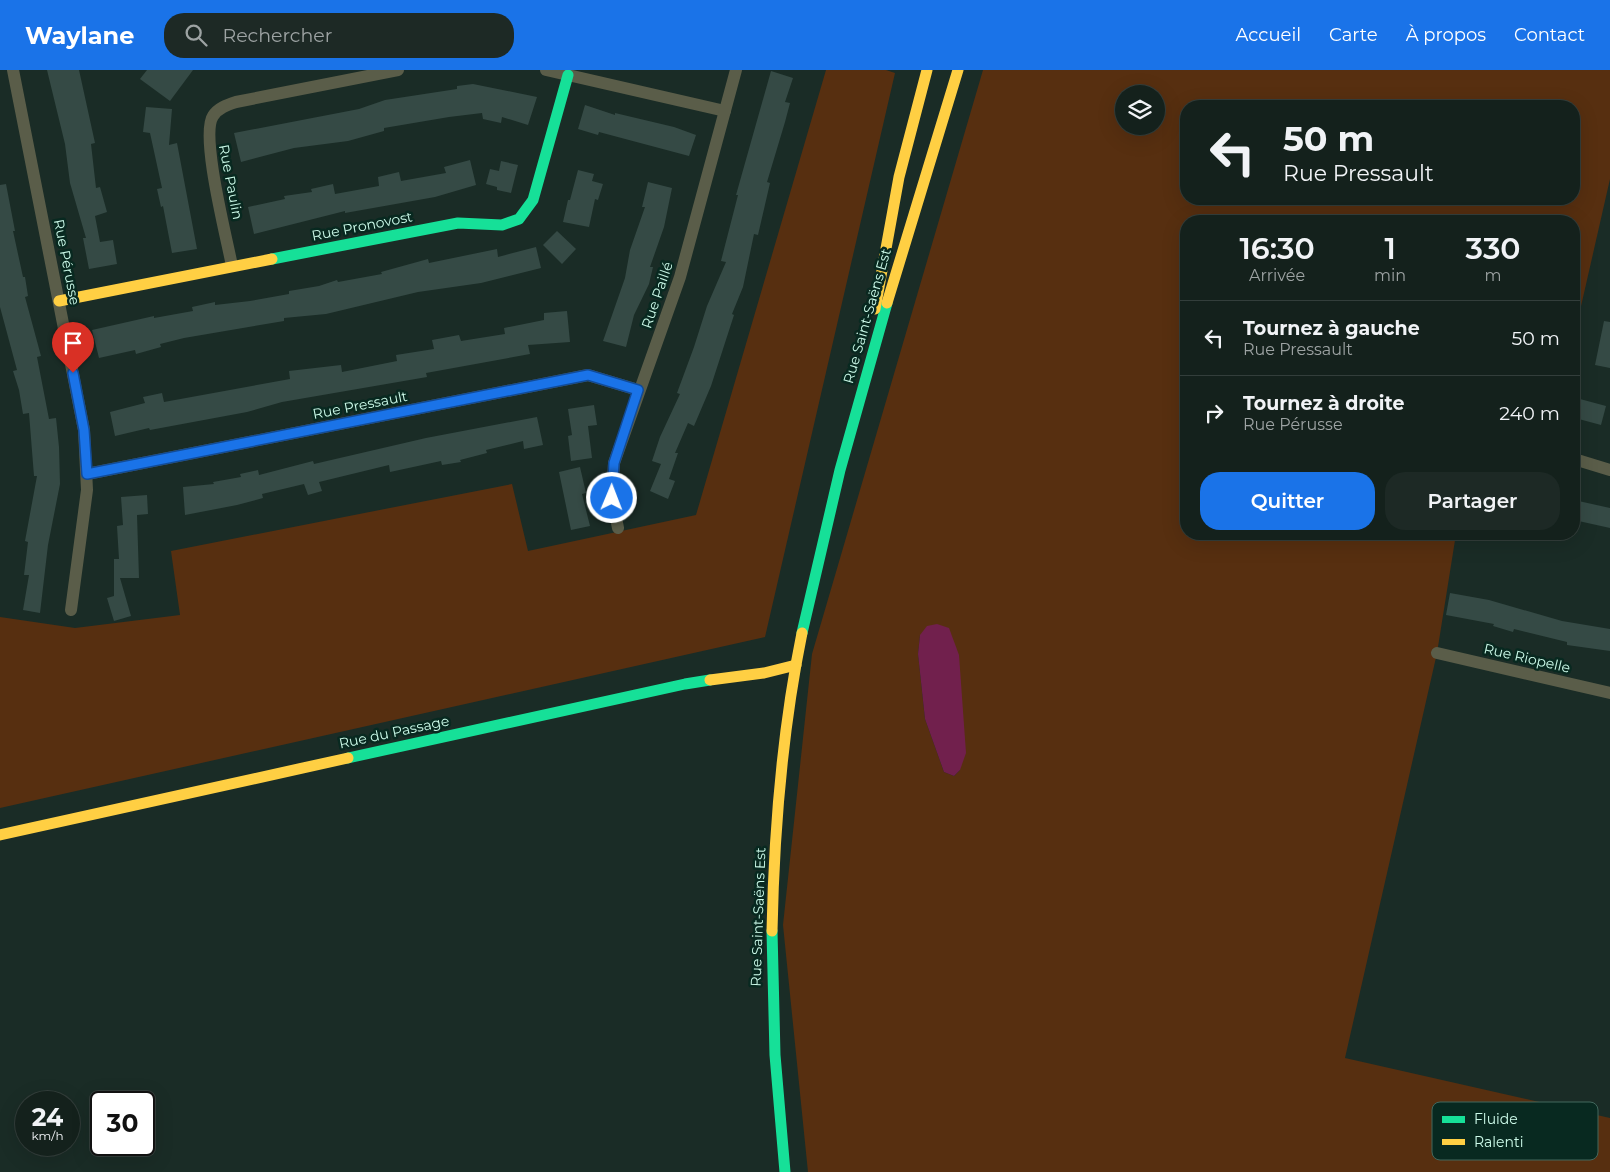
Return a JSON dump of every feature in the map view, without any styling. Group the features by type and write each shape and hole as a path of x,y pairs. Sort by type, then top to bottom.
{"main road":[{"name":"Rue Saint-Saëns Est","path":"859,396 899,177 927,70"},
{"name":"Rue Saint-Saëns Est","path":"784,1172 772,1042 771,916 778,796 789,702 816,566 859,396 958,70"},
{"name":"Rue Pronovost","path":"59,301 458,223 501,226 515,224 526,215 533,200 568,75"},
{"name":"Rue du Passage","path":"0,834 685,684 764,673 796,664"}],"street":[{"name":"Rue Pérusse","path":"13,70 84,430 87,474 85,508 71,610"},
{"name":"Rue Paulin","path":"232,266 208,140 213,116 223,106 236,102 398,70"},
{"path":"546,70 725,111"},
{"name":"Rue Paillé","path":"618,528 612,498 614,463 638,390 680,277 736,70"},
{"name":"Rue Pressault","path":"87,474 588,375 638,390"},
{"path":"1580,462 1610,470"},
{"name":"Rue Riopelle","path":"1437,653 1610,693"}],"shaded area":[{"path":"826,70 886,70 895,73 765,637 0,808 0,617 75,628 180,615 171,551 512,484 528,551 696,515"},
{"path":"983,70 1610,70 1610,179 1580,311 1580,215 1180,215 1180,540 1455,540 1437,653 1345,1058 1539,1102 1432,1102 1432,1160 1598,1160 1598,1115 1610,1118 1610,1172 808,1172 783,925 812,654","holes":["920,635 960,770 954,776 944,772 925,719 918,654"]},
{"path":"937,624 949,628 959,655 966,753 960,770 954,776 944,772 925,719 918,654 920,635 927,626"}],"building":[{"path":"47,70 79,70 95,143 91,144 96,188 100,187 107,212 95,216 100,242 113,240 117,264 89,269 83,238 86,238 70,183 65,144"},
{"path":"147,70 193,70 170,101 140,79"},
{"path":"771,71 793,78 785,102 790,103 767,182 770,183 758,235 754,234 743,287 732,314 734,315 711,386 694,426 688,423 675,453 678,453 669,479 675,481 668,499 650,491 661,464 652,461 660,437 680,394 677,393 707,306 726,262 721,261 738,195 736,195"},
{"path":"473,84 537,97 528,125 502,117 501,123 483,119 482,113 449,117 384,128 384,131 348,141 294,148 241,162 234,133 359,109 385,100 457,89 457,86"},
{"path":"585,105 615,115 615,113 674,127 696,135 689,156 599,132 598,135 578,129"},
{"path":"146,107 172,109 169,145 177,143 197,249 172,253 163,206 161,207 157,189 162,188 150,133 143,132"},
{"path":"470,160 476,185 435,197 345,213 345,211 254,234 248,207 285,199 284,196 312,192 311,189 333,184 335,194 379,186 378,177 399,172 401,181 446,173 444,167"},
{"path":"501,161 518,165 511,193 497,190 497,187 486,184 490,169 499,171"},
{"path":"578,170 594,174 592,181 603,184 598,200 595,199 589,227 563,222"},
{"path":"648,182 672,188 664,227 650,267 653,267 649,284 634,315 626,347 603,341 625,278 630,250 645,207 642,207"},
{"path":"6,184 15,231 13,231 23,277 25,277 28,296 25,297 41,356 37,357 49,419 56,418 59,447 60,484 48,545 40,613 23,610 29,575 24,575 28,542 25,541 37,476 34,476 29,413 23,414 19,390 13,371 17,370 0,307 0,185"},
{"path":"557,231 576,249 562,264 543,245"},
{"path":"536,247 541,268 481,283 418,292 326,314 284,318 284,321 184,338 160,344 161,347 136,354 135,350 99,358 92,330 154,316 154,318 193,311 192,307 215,302 215,305 289,294 289,291 319,286 337,280 338,282 382,274 381,272 428,259 429,263 497,249 498,257"},
{"path":"567,311 570,342 528,345 530,354 426,373 427,377 282,402 247,412 150,430 149,428 115,436 110,412 145,403 143,397 162,393 164,402 290,379 289,371 341,365 342,372 397,361 396,355 434,349 432,340 459,335 461,341 505,334 504,328 544,320 544,313"},
{"path":"1604,321 1610,322 1610,368 1595,365"},
{"path":"1580,399 1606,406 1601,425 1580,419"},
{"path":"594,405 597,425 588,426 592,458 571,461 568,436 572,435 568,409"},
{"path":"537,417 543,445 524,449 523,441 486,450 487,453 460,460 461,462 442,465 441,461 390,472 389,465 319,482 322,491 308,495 304,484 262,494 263,498 237,505 185,515 183,487 214,484 213,482 241,477 240,474 258,470 259,475 313,461 314,464 426,438"},
{"path":"580,467 586,493 582,494 590,526 571,530 559,472"},
{"path":"147,495 148,514 137,515 139,578 120,578 131,616 114,621 107,598 114,596 114,559 119,559 117,526 123,525 121,497"},
{"path":"1580,501 1610,508 1610,528 1580,521"},
{"path":"1450,593 1489,600 1562,621 1610,629 1610,651 1567,645 1567,642 1514,629 1513,632 1493,626 1494,624 1446,615"}],"traffic: fast":[{"path":"272,259 458,223 502,225 519,219 533,200 568,75"},
{"path":"802,633 840,470 887,303"},
{"path":"348,758 710,680"},
{"path":"772,931 775,1055 785,1172"}],"traffic: slow":[{"path":"875,309 899,177 927,70"},
{"path":"887,303 958,70"},
{"path":"59,301 272,259"},
{"path":"772,931 780,781 789,707 802,633"},
{"path":"710,680 764,673 796,665"},
{"path":"0,835 348,758"}],"route":[{"path":"73,373 84,430 87,474 588,375 597,376 638,390 614,463 612,498"}]}
